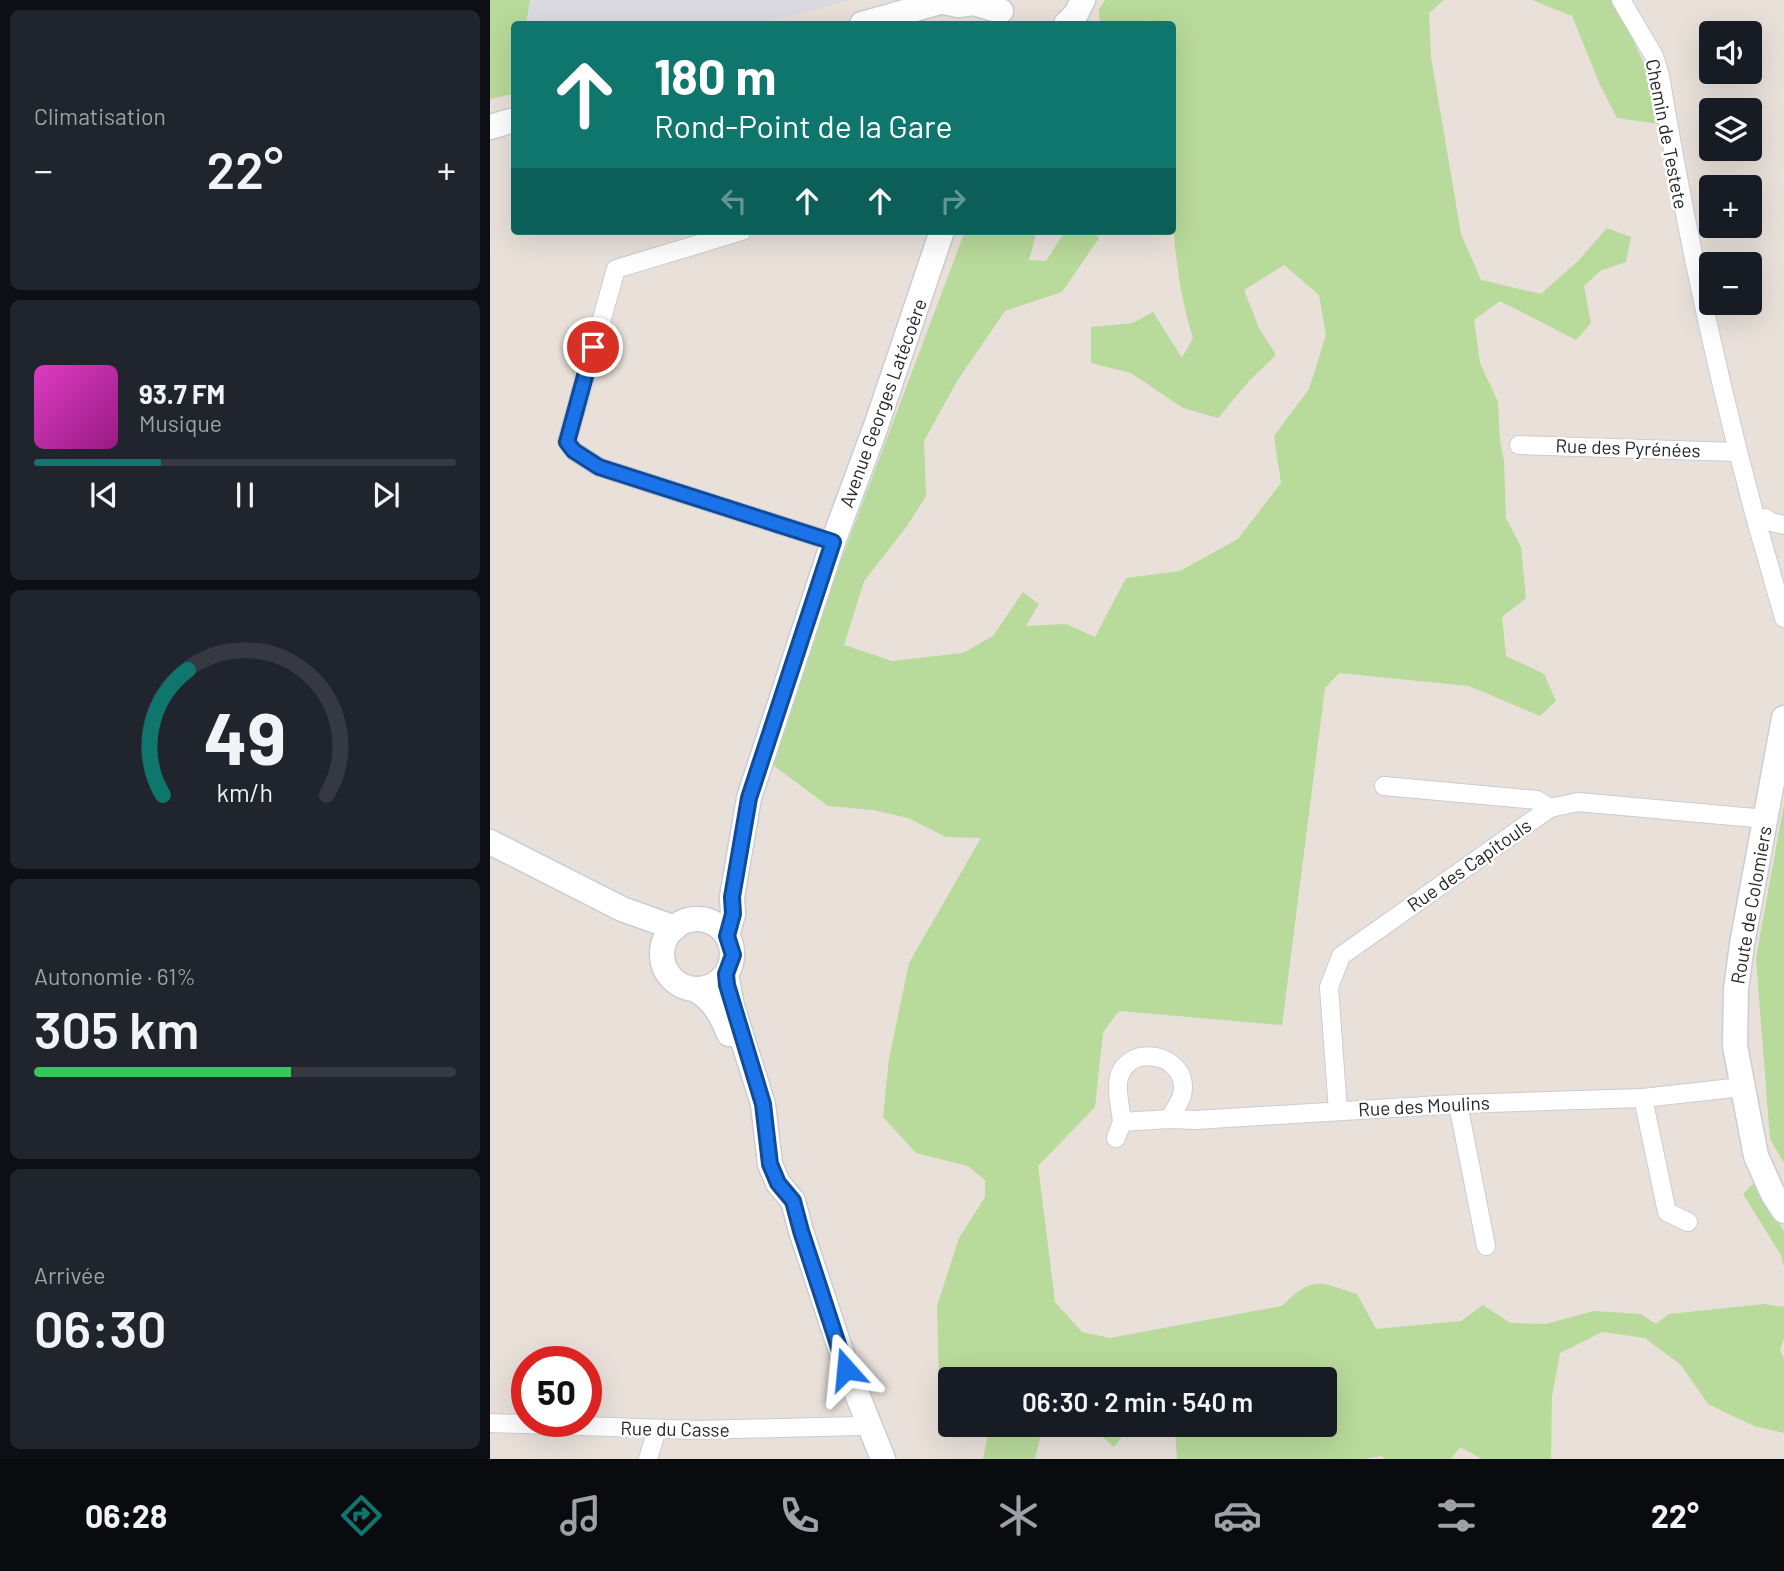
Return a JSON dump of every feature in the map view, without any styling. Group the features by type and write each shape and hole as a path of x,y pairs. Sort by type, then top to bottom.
{"main road":[{"path":"1069,21 1076,15 1083,0"},
{"path":"873,21 945,1 958,5 973,3 1005,16"},
{"path":"490,127 511,121"},
{"name":"Avenue Georges Latécoère","path":"727,936 733,914 732,897 749,798 833,542 876,426 941,235"},
{"name":"Route de Colomiers","path":"1784,718 1742,944 1736,989 1735,1046 1756,1156 1784,1211"},
{"path":"490,842 622,909 675,928"},
{"path":"550,874 575,893 648,935 663,950"},
{"path":"702,920 732,897"},
{"path":"694,989 712,986 726,974 733,955 727,936 716,925 702,920 683,922 669,934 663,950 664,964 668,973 682,986 707,996 726,1027 750,1097 759,1167 771,1191 801,1231"},
{"path":"726,974 732,1006 763,1104 770,1164 778,1183 793,1201 846,1369 870,1459"},
{"path":"846,1369 883,1459"}],"street":[{"name":"Chemin de Testete","path":"1621,0 1654,56 1660,76 1684,215 1737,452 1784,618"},
{"path":"729,235 616,269 567,442 574,451 599,467 833,542"},
{"name":"Rue des Pyrénées","path":"1519,444 1737,452"},
{"path":"1756,520 1765,518 1784,525"},
{"path":"1384,786 1537,800 1550,808"},
{"name":"Rue des Capitouls","path":"1338,1111 1329,986 1341,956 1550,808 1578,802 1766,819"},
{"name":"Rue des Moulins","path":"1169,1119 1182,1096 1183,1085 1178,1071 1169,1061 1158,1056 1146,1055 1134,1059 1125,1066 1117,1082 1119,1130 1169,1119 1197,1129 1338,1111 1643,1098 1742,1087"},
{"path":"1643,1098 1667,1212 1688,1222"},
{"path":"1458,1104 1486,1246"},
{"name":"Rue du Casse","path":"490,1423 657,1429 860,1426"},
{"path":"648,1459 657,1429"}],"shaded area":[{"path":"490,0 850,0 771,21 511,21"}],"green space":[{"path":"490,0 530,0 526,21 511,21 511,95 490,99"},
{"path":"1105,0 1444,0 1429,13 1431,57 1461,234 1481,280 1541,294 1578,261 1607,228 1631,237 1626,262 1600,271 1584,286 1591,323 1576,340 1500,301 1474,320 1480,363 1498,402 1506,518 1521,547 1526,598 1502,617 1506,656 1544,674 1556,701 1540,716 1469,686 1339,673 1325,688 1282,1025 1119,1011 1103,1032 1095,1107 1038,1166 1055,1302 1082,1332 1110,1338 1282,1306 1302,1289 1317,1284 1357,1294 1376,1329 1461,1321 1483,1305 1510,1323 1546,1324 1594,1311 1641,1314 1656,1324 1669,1314 1764,1304 1784,1307 1784,1338 1780,1350 1784,1358 1784,1433 1754,1426 1708,1404 1681,1365 1645,1338 1602,1332 1560,1353 1552,1396 1551,1459 1482,1459 1460,1447 1451,1459 1384,1459 1382,1456 1363,1459 1177,1459 1175,1437 1337,1437 1337,1367 939,1367 937,1306 959,1238 985,1197 985,1180 968,1166 916,1153 883,1117 889,1059 909,963 981,838 946,837 908,818 873,810 828,806 766,760 963,235 1036,235 1029,260 1046,261 1062,235 1096,235 1099,238 1062,292 1005,311 957,381 924,441 926,496 907,526 864,581 844,645 892,661 963,653 993,636 1023,592 1039,604 1026,626 1066,624 1095,637 1126,578 1180,571 1238,539 1281,483 1274,436 1309,389 1326,335 1319,295 1284,265 1244,290 1259,328 1276,355 1249,381 1218,418 1183,408 1131,373 1091,363 1091,327 1133,323 1153,312 1182,358 1193,338 1183,300 1174,235 1176,21 1100,21 1099,9"},
{"path":"1532,0 1615,0 1651,80 1659,124 1617,118 1601,87 1572,16"},
{"path":"1784,804 1784,1163 1770,1139 1756,958"},
{"path":"1759,1178 1762,1197 1784,1231 1784,1267 1781,1255 1743,1194"},
{"path":"987,1437 1040,1437 1035,1459 983,1459"},
{"path":"1103,1437 1122,1437 1114,1447"}],"route":[{"path":"593,347 567,442 574,451 599,467 833,542 749,798 738,852 732,897 733,914 727,936 733,955 726,974 732,1006 763,1104 767,1150 773,1175 793,1201 797,1211 801,1231 846,1369"}]}
